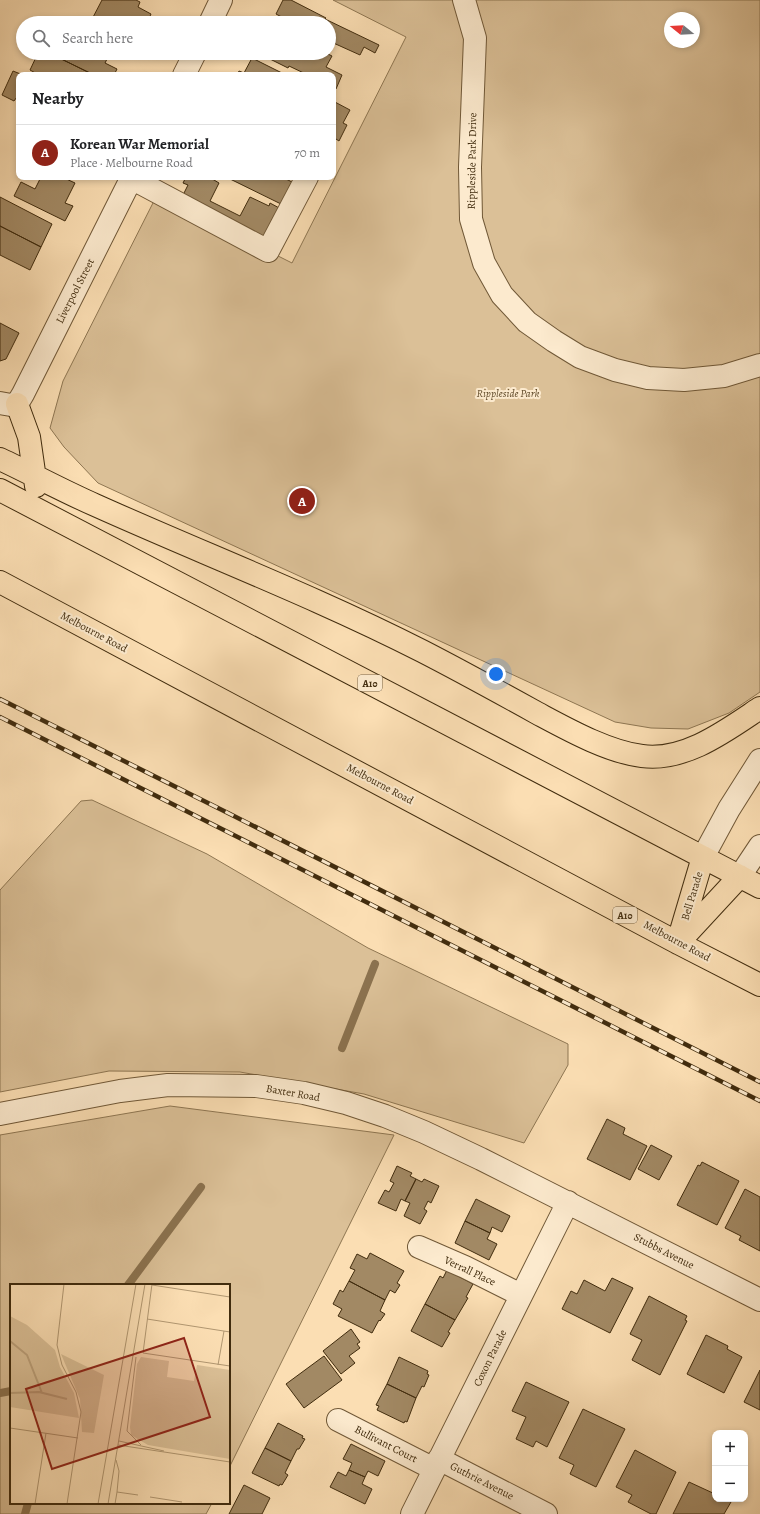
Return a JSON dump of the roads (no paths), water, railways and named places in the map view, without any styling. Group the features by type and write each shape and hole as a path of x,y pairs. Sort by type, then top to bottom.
{"highway":[{"path":"8,403 29,437 36,476 38,509"},
{"path":"0,459 95,506 320,602 422,651 587,739 615,749 642,756 664,757 707,742 760,708"},
{"name":"A10","path":"0,490 760,887"},
{"name":"Melbourne Road","path":"0,582 678,943 760,985"},
{"name":"Bell Parade","path":"678,943 704,857"},
{"name":"Bell Parade","path":"678,943 740,876"}],"street":[{"path":"213,16 221,0"},
{"name":"Rippleside Park Drive","path":"464,0 475,38 470,167 471,219 484,263 502,295 528,322 554,341 580,357 615,370 648,378 684,380 724,376 760,365"},
{"path":"186,72 192,60"},
{"name":"Liverpool Street","path":"8,403 131,180"},
{"path":"136,180 268,251 305,180"},
{"name":"Bell Parade","path":"704,857 729,809 760,760"},
{"name":"Bell Parade","path":"740,876 760,846"},
{"name":"Baxter Road","path":"0,1114 120,1091 168,1085 256,1086 346,1103 385,1116 482,1159 568,1202"},
{"name":"Coxon Parade","path":"412,1514 568,1202"},
{"name":"Stubbs Avenue","path":"568,1202 760,1300"},
{"name":"Verrall Place","path":"419,1247 521,1295"},
{"name":"Bullivant Court","path":"338,1420 437,1464"},
{"name":"Guthrie Avenue","path":"437,1464 546,1514"}],"waterway":[{"path":"342,1048 375,964"},
{"path":"129,1284 201,1187"},
{"path":"0,1393 10,1391"},
{"path":"25,1514 28,1504"}],"railway":[{"path":"0,699 760,1082"},
{"path":"0,717 760,1101"}],"place":[{"name":"Korean War Memorial","path":"302,501"}],"park label":[{"name":"Rippleside Park","path":"508,393"}]}
